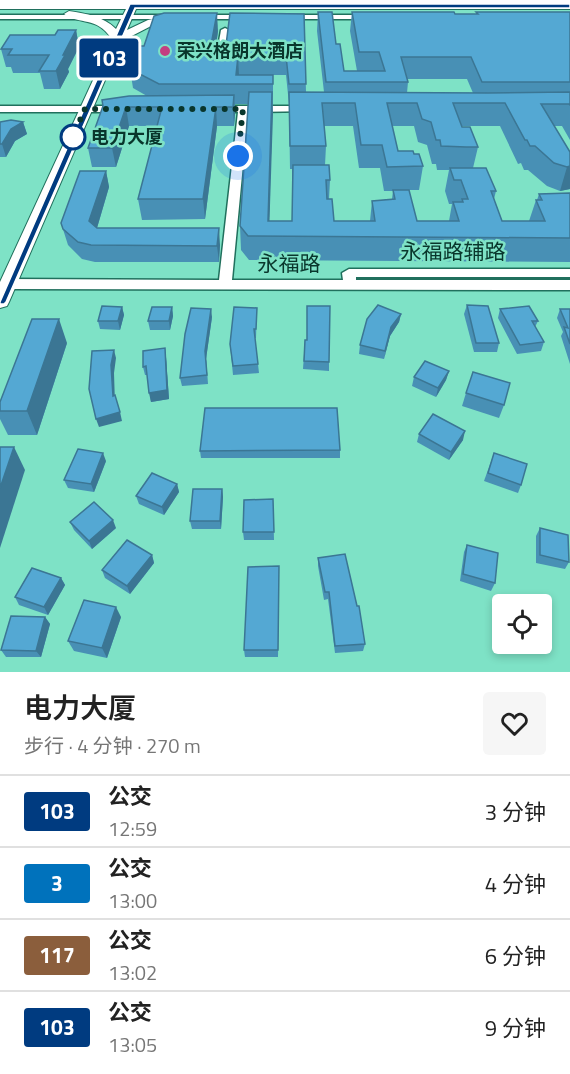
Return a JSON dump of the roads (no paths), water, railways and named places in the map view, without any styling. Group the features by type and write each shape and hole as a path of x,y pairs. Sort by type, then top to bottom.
{"main road":[{"path":"51,9 98,0"},
{"path":"507,9 536,1"},
{"path":"224,2 266,17"},
{"path":"118,39 152,22 205,12 377,2 456,9"},
{"path":"507,9 570,4"},
{"path":"0,6 51,9 80,16 108,25 118,39"},
{"path":"0,12 132,7 507,9 570,12"},
{"path":"132,7 205,12"},
{"path":"0,302 132,7"},
{"path":"507,9 547,17"}],"street":[{"path":"0,1 86,2 132,7 174,17 387,17"},
{"path":"0,17 80,16 178,1 377,2"},
{"path":"456,9 536,1 570,4"},
{"path":"220,64 225,30"},
{"path":"0,109 132,109"},
{"path":"206,109 317,109"},
{"path":"225,285 243,109"},
{"name":"永福路辅路","path":"350,285 349,273 570,273"},
{"name":"永福路","path":"8,284 570,285"}],"place":[{"name":"荣兴格朗大酒店","path":"165,51"},
{"name":"电力大厦","path":"73,137"}]}
